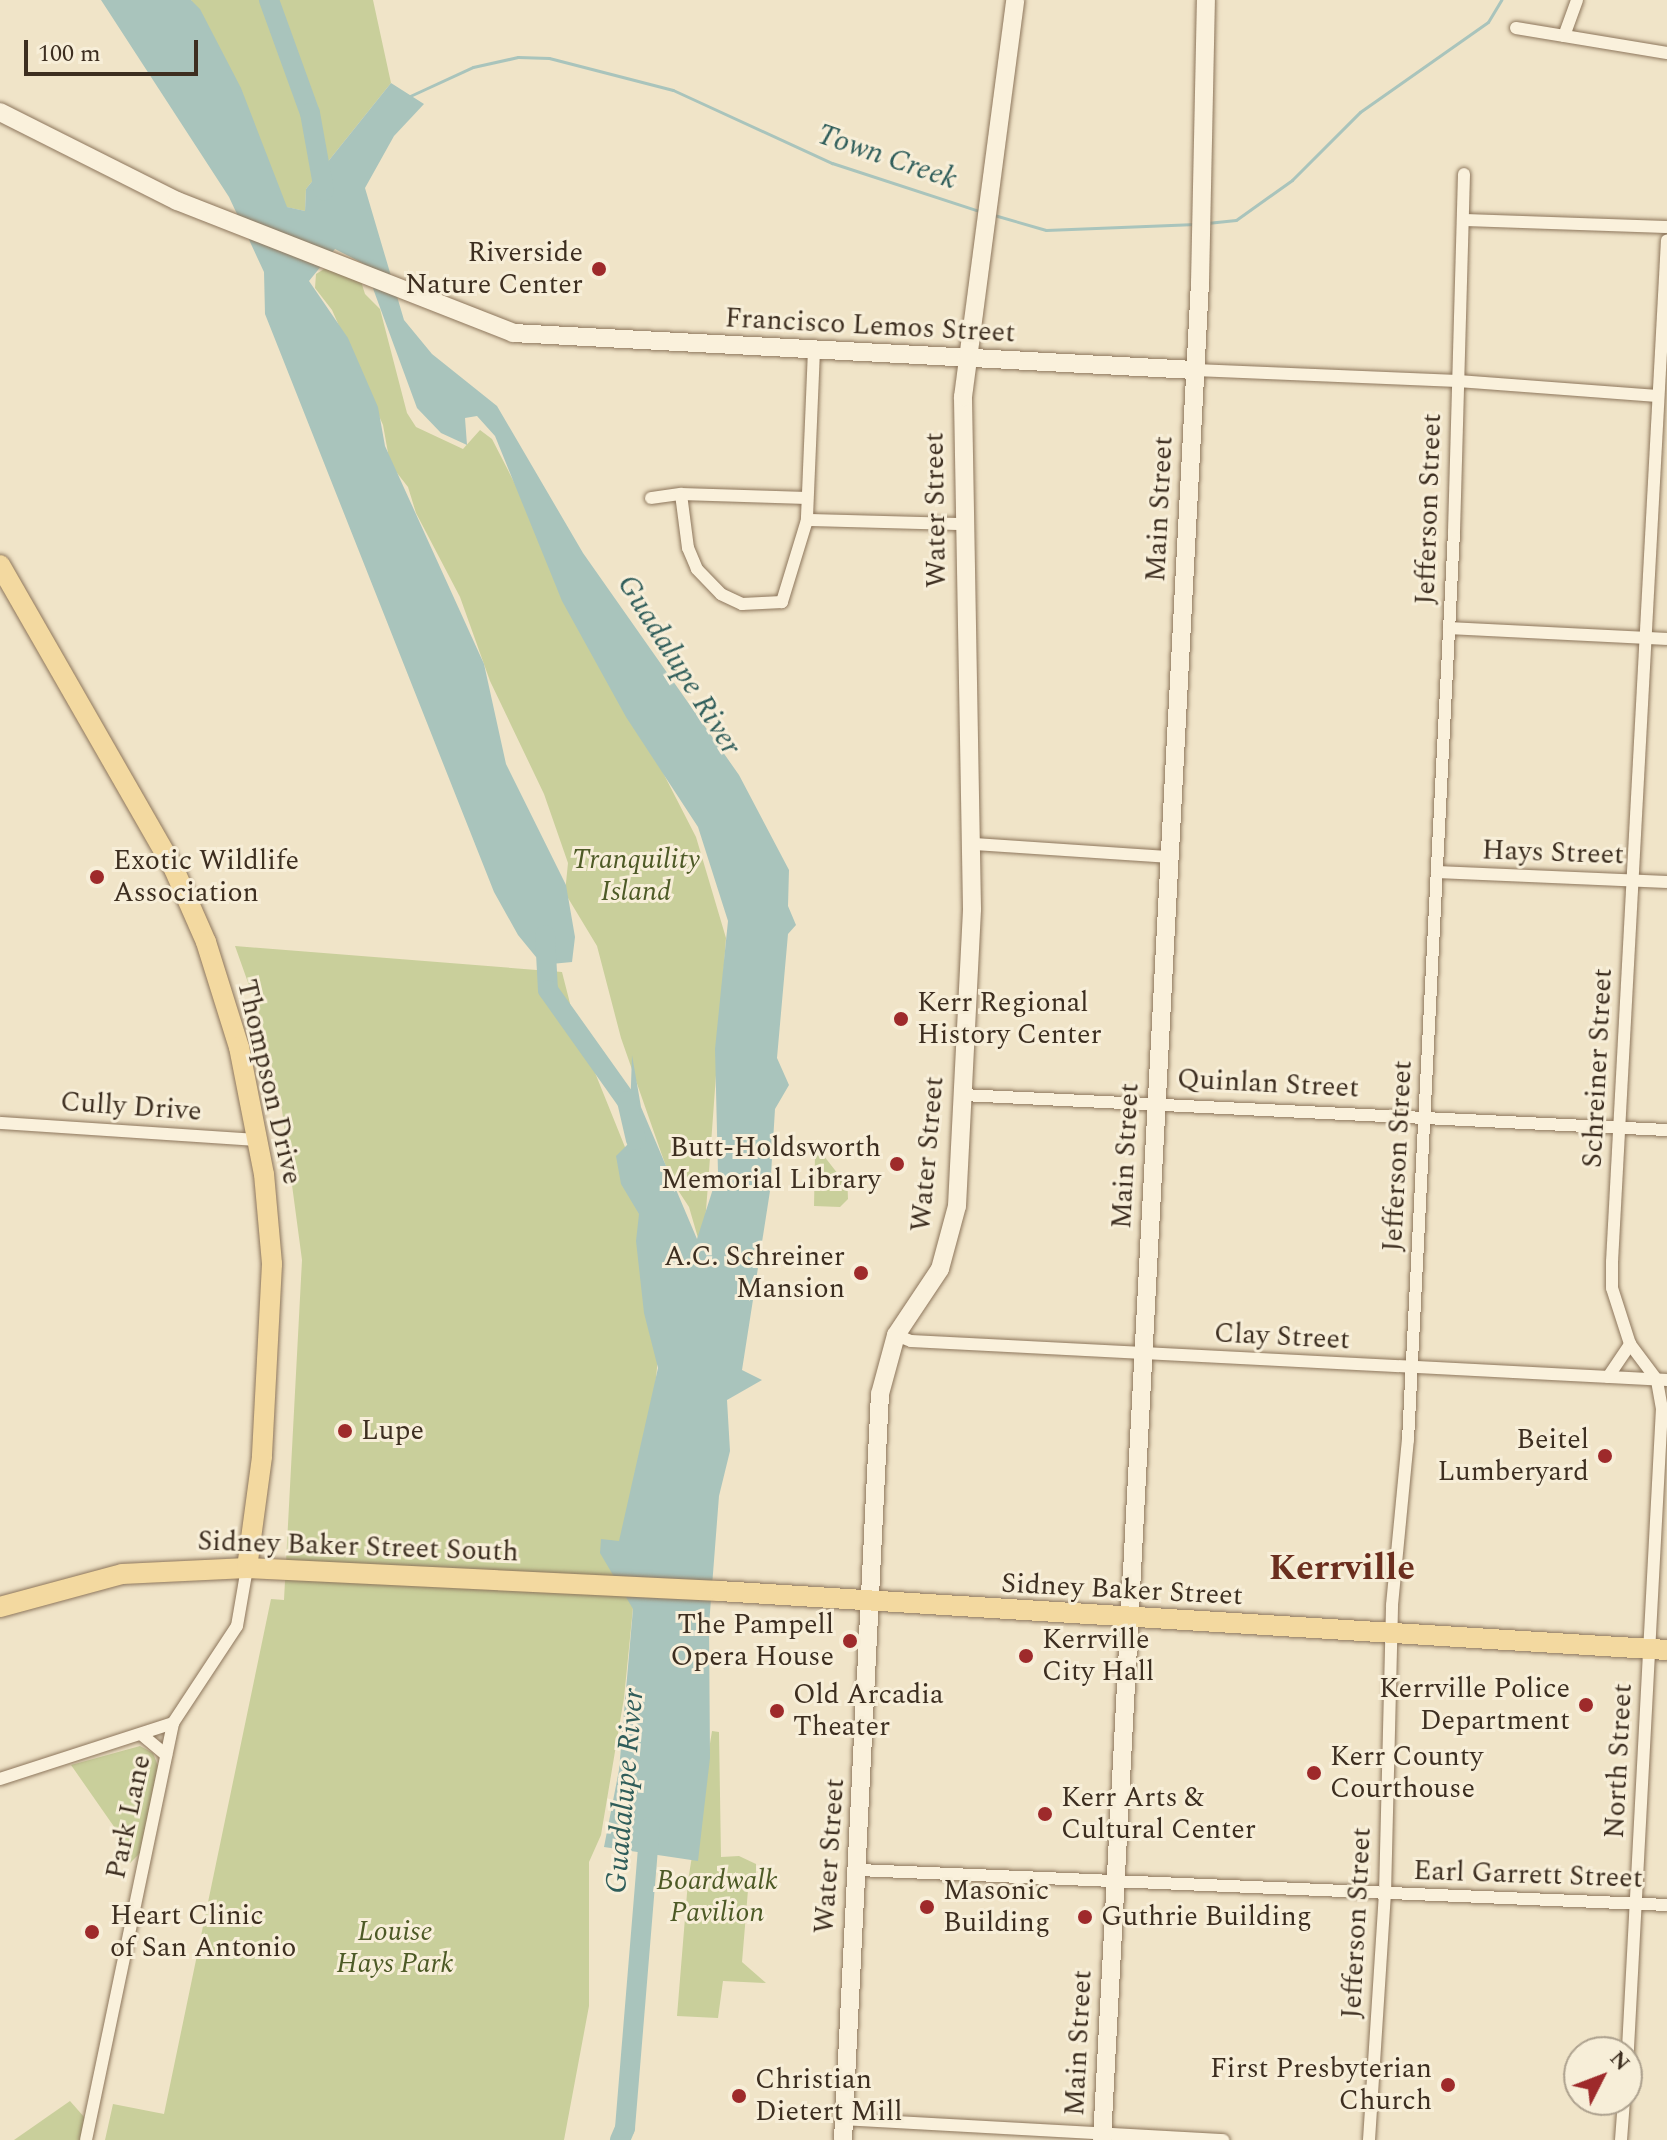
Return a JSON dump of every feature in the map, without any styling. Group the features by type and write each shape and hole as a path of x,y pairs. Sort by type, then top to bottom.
{"main road":[{"name":"Thompson Drive","path":"0,565 174,869 221,988 258,1140 272,1264 271,1341 247,1568"},
{"name":"Sidney Baker Street South","path":"0,1607 122,1574 247,1568 719,1591"},
{"name":"Sidney Baker Street","path":"719,1591 870,1603 1658,1649"}],"street":[{"name":"Water Street","path":"843,2140 852,1888 859,1870 880,1394 896,1335 940,1269 957,1206 973,844 961,524 967,359 1015,0"},
{"name":"Main Street","path":"1102,2137 1206,176 1206,0"},
{"path":"1564,36 1577,0"},
{"path":"1516,28 1667,53"},
{"name":"Francisco Lemos Street","path":"0,112 110,170 204,213 513,333 967,359 1458,381 1657,396"},
{"name":"Jefferson Street","path":"1369,2140 1385,1894 1391,1633 1411,1367 1449,628 1464,174"},
{"path":"1464,220 1667,227"},
{"name":"Schreiner Street","path":"1662,1380 1630,1344 1612,1288 1667,240"},
{"path":"681,494 693,562 721,594 742,604 782,602 807,520 814,350"},
{"path":"651,498 681,494 807,498"},
{"path":"807,520 961,524"},
{"path":"1449,628 1667,639"},
{"path":"973,844 1169,857"},
{"name":"Hays Street","path":"1437,872 1667,882"},
{"name":"Quinlan Street","path":"963,1095 1157,1102 1667,1130"},
{"name":"Cully Drive","path":"0,1123 258,1140"},
{"name":"Clay Street","path":"896,1335 911,1341 1662,1380"},
{"path":"1608,1377 1630,1344"},
{"path":"1658,1649 1662,1380"},
{"name":"Park Lane","path":"86,2140 173,1723 237,1626 247,1568"},
{"name":"North Street","path":"1629,2036 1636,1904 1658,1649"},
{"path":"0,1779 173,1723"},
{"path":"141,1734 166,1755"},
{"name":"Earl Garrett Street","path":"859,1870 1667,1905"},
{"path":"1621,2140 1623,2116"},
{"path":"843,2119 1102,2137 1223,2140"}],"green space":[{"path":"191,0 373,0 391,83 306,189 305,211 286,207"},
{"name":"Tranquility Island","path":"329,266 360,278 365,294 380,309 407,413 416,427 463,449 480,430 492,439 696,837 726,938 704,1235 698,1238 689,1207 670,1178 621,1038 597,946 565,893 568,863 544,794 490,681 460,597 416,513 408,487 390,464 383,425 332,310 315,288 316,274"},
{"name":"Louise Hays Park","path":"235,946 562,972 575,1023 658,1229 657,1368 624,1698 601,1835 589,1862 589,2006 564,2140 105,2140 113,2104 164,2114 271,1599 284,1600 302,1260 282,1110 261,1019"},
{"path":"815,1155 824,1156 838,1174 847,1174 848,1199 840,1207 814,1206"},
{"name":"Boardwalk Pavilion","path":"712,1731 719,1732 721,1857 739,1856 756,1864 756,1887 748,1890 742,1962 766,1983 723,1981 718,2018 677,2016 688,1881"},
{"path":"140,1746 153,1753 158,1766 140,1853 130,1863 120,1853 124,1841 71,1765"},
{"path":"70,2101 85,2118 81,2140 14,2140"}],"water":[{"path":"101,0 191,0 200,9 241,88 287,207 305,211 306,189 391,83 424,104 394,136 365,188 404,320 432,354 497,406 583,553 739,775 789,870 788,906 796,925 788,934 777,1058 789,1085 775,1109 770,1191 742,1370 762,1380 727,1400 730,1451 719,1496 709,1625 710,1758 698,1861 604,1847 619,1770 633,1609 600,1553 601,1539 619,1541 658,1368 644,1313 636,1241 639,1214 621,1184 616,1156 629,1143 632,1055 641,1107 697,1239 718,1173 715,1049 728,921 698,827 626,717 562,601 495,436 477,416 465,418 467,445 441,433 417,408 364,264 335,249 309,281 348,338 378,407 385,446 484,664 506,764 566,885 575,937 572,962 551,964 536,957 518,935 494,892 265,314 264,272 229,197"}],"waterway":[{"name":"Guadalupe River","path":"269,0 310,113 324,191"},
{"name":"Town Creek","path":"1207,223 1236,220 1292,180 1360,112 1488,22 1501,0"},
{"name":"Town Creek","path":"410,96 473,67 518,57 549,58 673,90 832,163 979,211"},
{"name":"Town Creek","path":"994,215 1046,230 1196,224"},
{"name":"Guadalupe River","path":"545,935 548,990 627,1101 636,1140"},
{"name":"Guadalupe River","path":"620,2140 625,2128 650,1827"}],"place":[{"name":"Riverside Nature Center","path":"599,269"},
{"name":"Exotic Wildlife Association","path":"97,877"},
{"name":"Kerr Regional History Center","path":"901,1019"},
{"name":"Butt-Holdsworth Memorial Library","path":"897,1164"},
{"name":"A.C. Schreiner Mansion","path":"861,1273"},
{"name":"Lupe","path":"345,1431"},
{"name":"Beitel Lumberyard","path":"1605,1456"},
{"name":"The Pampell Opera House","path":"850,1641"},
{"name":"Kerrville City Hall","path":"1026,1656"},
{"name":"Kerrville Police Department","path":"1586,1705"},
{"name":"Old Arcadia Theater","path":"777,1711"},
{"name":"Kerr County Courthouse","path":"1314,1773"},
{"name":"Kerr Arts & Cultural Center","path":"1045,1814"},
{"name":"Masonic Building","path":"927,1907"},
{"name":"Guthrie Building","path":"1085,1917"},
{"name":"Heart Clinic of San Antonio","path":"92,1932"},
{"name":"First Presbyterian Church","path":"1448,2085"},
{"name":"Christian Dietert Mill","path":"739,2096"}],"district":[{"name":"Kerrville","path":"1342,1569"}]}
